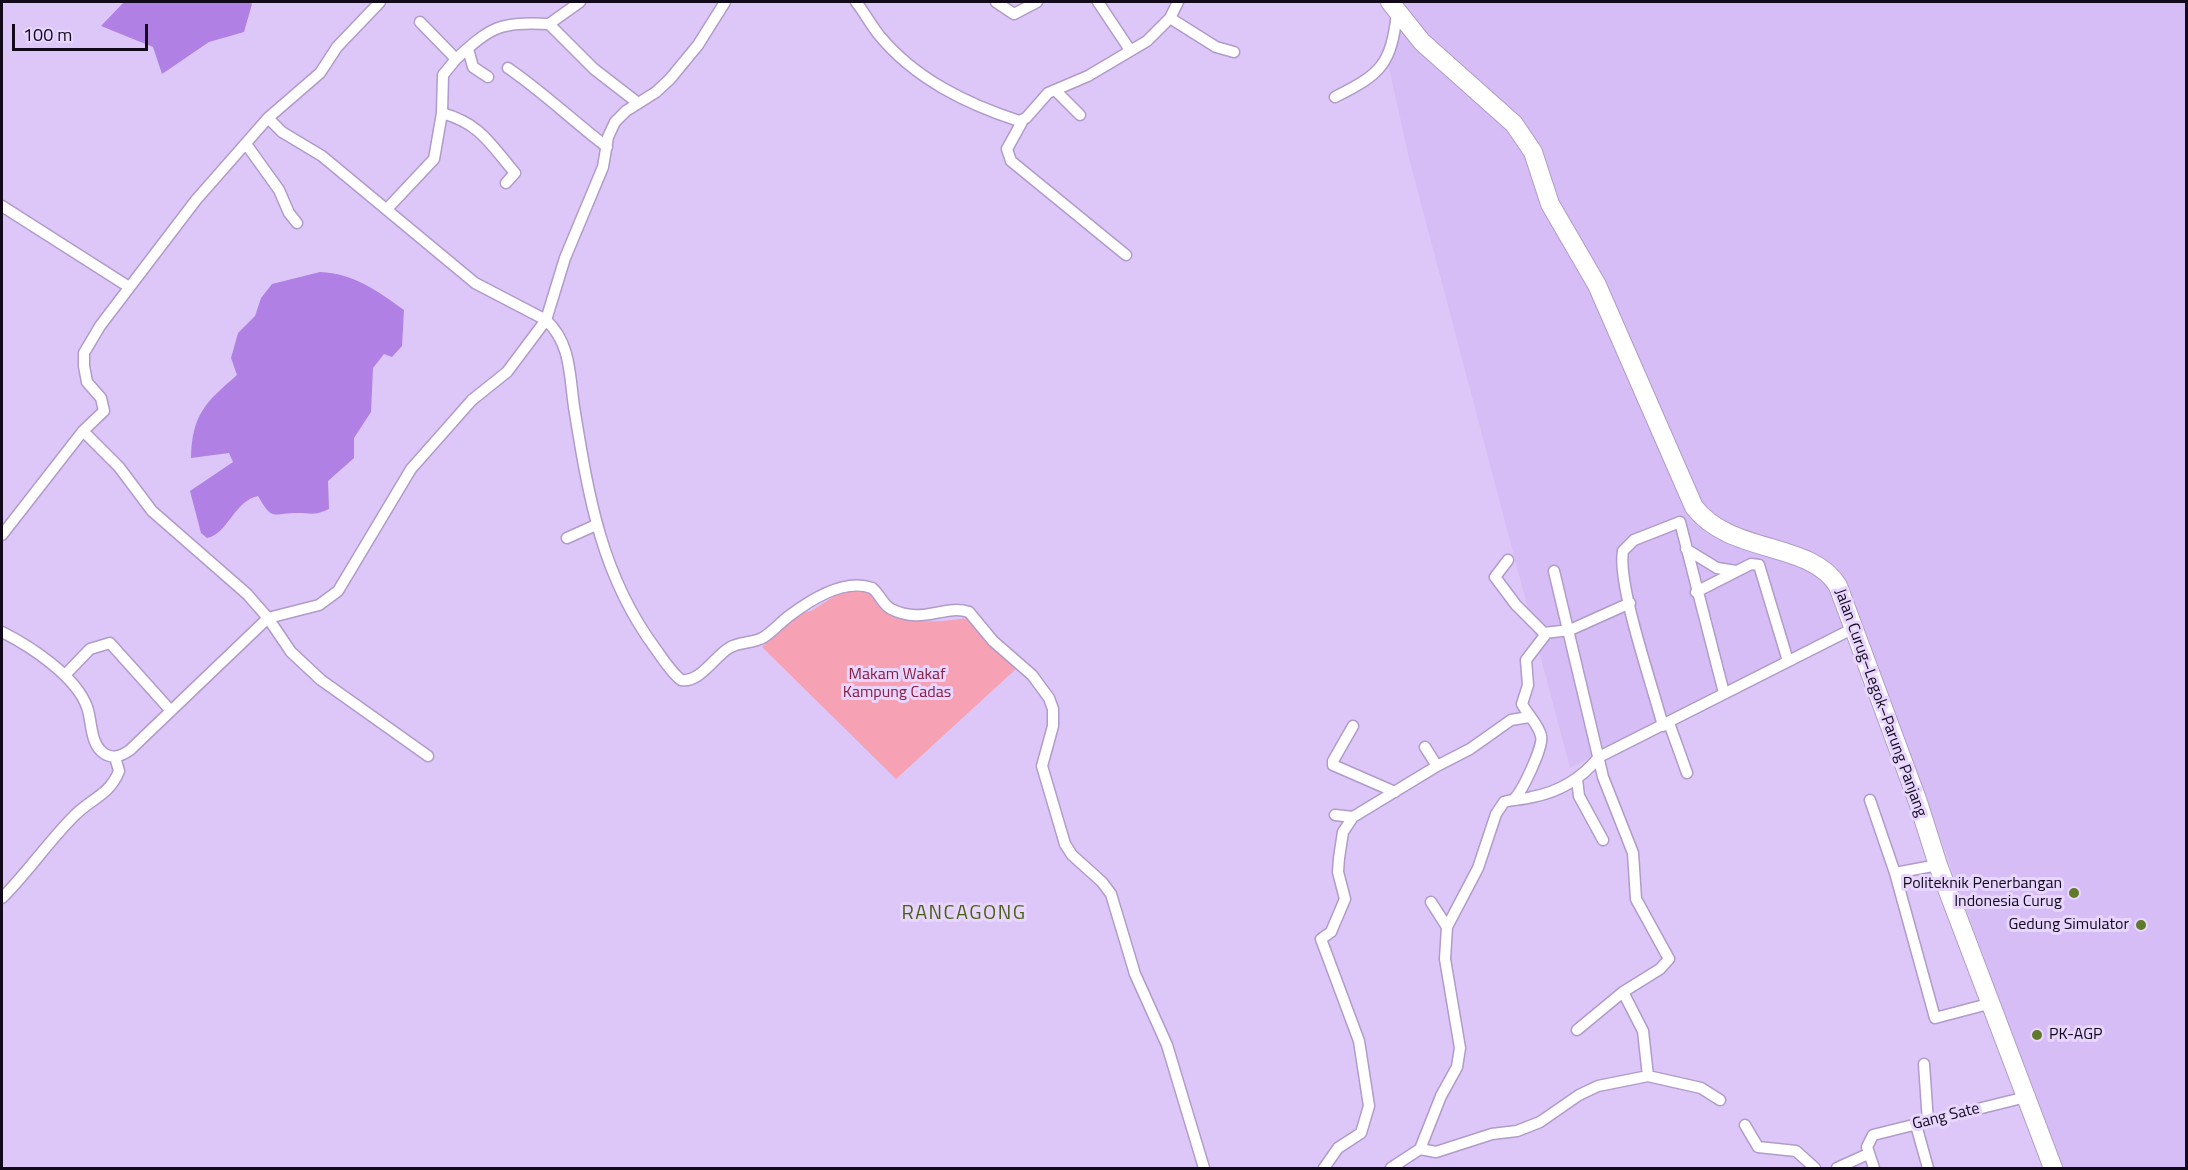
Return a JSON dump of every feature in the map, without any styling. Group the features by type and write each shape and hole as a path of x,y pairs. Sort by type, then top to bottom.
{"main road":[{"name":"Jalan Curug–Legok–Parung Panjang","path":"1393,7 1422,42 1514,124 1526,139 1550,204 1597,285 1694,507 1702,517 1719,530 1764,548 1807,560 1824,569 1838,586 1938,865 2054,1168"}],"street":[{"path":"2,535 83,431 98,419 104,407 101,398 87,382 84,352 129,286 182,217 268,118 320,73 337,47 380,2"},
{"path":"387,209 434,159 442,113 443,75 456,59 479,37 497,27 527,23 549,24 580,2"},
{"path":"2,632 65,675 82,697 98,746 109,756 115,757 130,750 268,618 320,605 329,600 338,591 411,469 472,400 507,372 546,320 565,258 603,167 615,122 670,79 698,45 726,2"},
{"path":"856,2 879,35 920,74 955,95 1023,120"},
{"path":"996,2 1014,14 1037,2"},
{"path":"1098,2 1130,50"},
{"path":"1126,255 1011,161 1007,149 1023,120 1041,98 1088,76 1156,33 1170,18 1178,2"},
{"path":"1335,97 1357,86 1381,66 1392,49 1393,7"},
{"path":"1170,18 1216,47 1234,52"},
{"path":"420,21 456,59"},
{"path":"549,24 594,69 638,103"},
{"path":"468,49 473,68 488,77"},
{"path":"508,68 542,92 569,118 607,147"},
{"path":"1056,91 1080,115"},
{"path":"442,113 471,123 484,136 515,173 506,183"},
{"path":"268,118 282,132 322,156 475,283 546,320 559,335 567,354 570,387 596,525 610,567 633,618 681,680 695,677 731,646 761,639 806,606 838,588 853,585 875,590 885,604 911,616 959,610 969,612 993,641 1032,675 1053,709 1053,726 1042,766 1065,844 1072,855 1102,882 1111,894 1135,974 1167,1045 1204,1168"},
{"path":"246,144 279,189 297,223"},
{"path":"2,206 129,286"},
{"path":"83,431 119,467 152,511 230,578 268,618 286,648 321,680 428,756"},
{"path":"1687,773 1666,724 1630,603 1622,556 1626,546 1634,540 1683,519 1686,549 1696,592 1724,693"},
{"path":"567,538 596,525"},
{"path":"1686,549 1717,568 1737,571"},
{"path":"1508,560 1495,577 1539,630 1546,633 1570,630 1630,603"},
{"path":"1696,592 1751,564 1759,565 1788,661"},
{"path":"1554,571 1604,777 1633,853 1636,899 1669,959 1660,969 1623,992 1577,1030"},
{"path":"1398,1167 1420,1149 1441,1096 1460,1058 1445,959 1447,927 1478,868 1496,814 1504,802 1541,795 1577,779 1587,772 1599,757 1854,628"},
{"path":"1514,799 1523,788 1542,742 1539,730 1522,704 1528,685 1525,664 1528,655 1546,633"},
{"path":"65,675 90,649 110,643 171,711"},
{"path":"1324,1168 1338,1148 1361,1133 1369,1106 1359,1041 1321,939 1331,932 1345,898 1338,872 1343,832 1353,817 1437,766 1470,750 1511,720 1529,717"},
{"path":"1353,726 1333,761 1333,765 1395,792"},
{"path":"1425,747 1437,766"},
{"path":"2,897 28,872 73,816 111,787 119,771 115,757"},
{"path":"1577,779 1579,796 1603,840"},
{"path":"1870,800 1895,873 1935,1018 1992,1003"},
{"path":"1335,815 1353,817"},
{"path":"1895,873 1938,865"},
{"path":"1431,902 1447,927"},
{"path":"1623,992 1643,1031 1648,1076"},
{"path":"1923,1064 1928,1122"},
{"path":"1420,1149 1436,1152 1492,1134 1516,1131 1540,1122 1579,1095 1598,1086 1648,1076 1701,1088 1720,1100"},
{"name":"Gang Sate","path":"1868,1154 1869,1141 1881,1132 2026,1097"},
{"path":"1745,1125 1758,1147 1796,1151 1815,1168"},
{"path":"1916,1125 1928,1168"},
{"path":"1837,1168 1868,1154 1874,1168"}],"shaded area":[{"path":"124,2 250,2 252,4 244,32 209,42 162,74 153,47 101,26"},
{"path":"1400,2 2186,2 2186,1168 2060,1168 1861,619 1570,768 1409,158 1384,45"},
{"path":"320,272 354,279 404,310 402,346 392,357 384,354 373,368 371,412 354,438 354,458 328,481 329,509 316,513 274,514 267,510 258,496 243,504 220,530 207,538 201,533 190,491 233,462 229,453 191,458 194,430 198,420 209,402 237,375 231,358 238,333 255,316 261,298 272,284"}],"green space":[{"name":"Makam Wakaf Kampung Cadas","path":"858,587 902,617 919,621 938,621 974,617 1017,668 896,779 762,647 798,614 811,611 844,590"}],"place":[{"name":"Politeknik Penerbangan Indonesia Curug","path":"2074,893"},
{"name":"Gedung Simulator","path":"2141,925"},
{"name":"PK-AGP","path":"2037,1035"}],"district":[{"name":"RANCAGONG","path":"964,914"}]}
